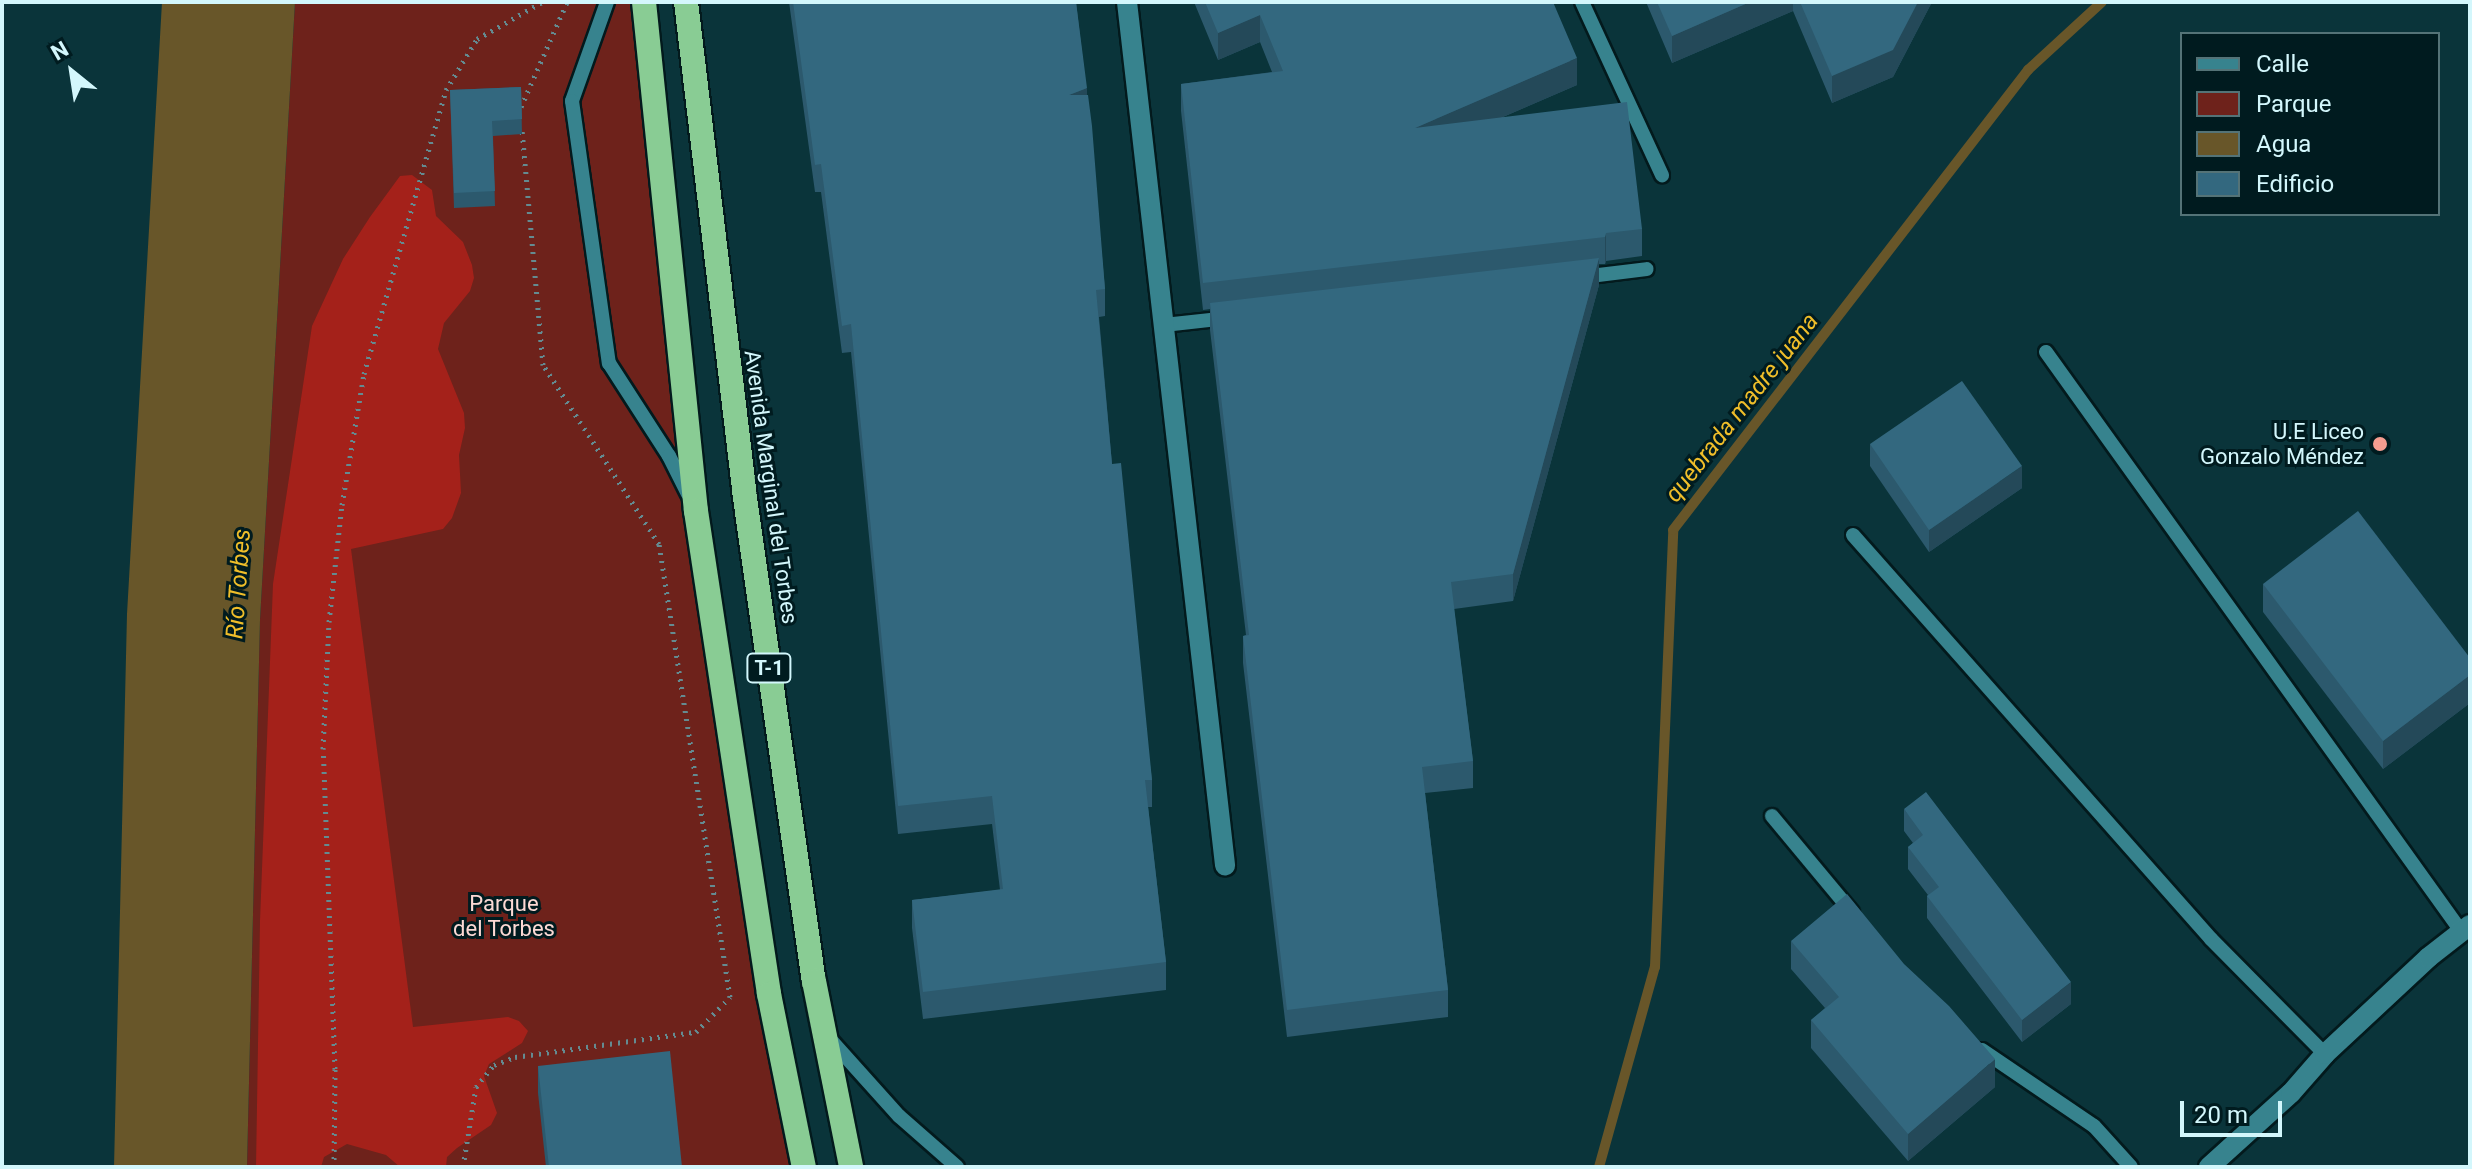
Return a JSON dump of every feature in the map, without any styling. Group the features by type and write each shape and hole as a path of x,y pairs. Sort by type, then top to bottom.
{"highway":[{"name":"T-1","path":"644,2 696,511 769,994 804,1167"},
{"name":"Avenida Marginal del Torbes","path":"686,2 744,491 824,1032 851,1167"}],"street":[{"path":"1127,2 1225,865"},
{"path":"2209,1167 2291,1093 2325,1054 2465,928"}],"lane":[{"path":"607,2 572,101 609,363 669,456 696,511"},
{"path":"1582,2 1662,175"},
{"path":"1569,278 1647,269"},
{"path":"1164,325 1242,316"},
{"path":"2046,352 2465,928"},
{"path":"1853,535 2211,939 2325,1054"},
{"path":"1772,816 1862,924"},
{"path":"824,1032 899,1116 957,1167"},
{"path":"1967,1036 1988,1056 2094,1126 2131,1167"}],"path":[{"path":"334,1167 335,1069 323,749 330,607 342,505 364,374 446,90 477,39 542,2"},
{"path":"521,112 521,102 567,2"},
{"path":"463,1167 476,1087 494,1065 515,1057 696,1032 730,997 659,544 543,365 521,123"}],"green space":[{"name":"Parque del Torbes","path":"295,2 644,2 696,511 804,1167 247,1167 260,620"}],"shaded area":[{"path":"412,175 432,190 436,216 463,242 474,278 470,291 444,323 438,349 464,413 465,428 459,455 461,493 452,518 443,529 351,549 413,1027 508,1017 519,1021 528,1031 522,1043 489,1064 484,1076 497,1113 491,1125 447,1157 446,1167 400,1167 386,1155 347,1144 324,1157 321,1167 256,1167 260,921 273,584 312,326 343,259 370,217 400,176"}],"water":[{"name":"Río Torbes","path":"162,2 295,2 260,620 247,1167 114,1167 127,614"}],"building":[{"path":"793,2 1076,2 1087,88 1069,95 1088,95 1092,126 1105,289 1096,290 1112,464 1121,463 1152,780 1145,780 1166,962 923,992 912,900 1003,889 992,796 898,806 851,324 842,326 821,164 815,165"},
{"path":"1205,2 1553,2 1577,58 1415,128 1627,102 1642,229 1606,233 1605,237 1203,283 1181,84 1283,71 1260,15 1218,33"},
{"path":"1657,2 1750,2 1672,36"},
{"path":"1800,2 1918,2 1893,50 1832,76"},
{"path":"521,87 522,119 492,121 495,191 454,193 450,90"},
{"path":"1599,258 1513,574 1451,582 1473,761 1422,767 1448,990 1287,1010 1243,636 1249,635 1210,303"},
{"path":"1962,381 2022,466 1929,530 1870,444"},
{"path":"2358,511 2470,658 2470,675 2383,741 2263,584"},
{"path":"1926,792 2071,982 2022,1020 1927,896 1939,887 1908,847 1923,835 1904,809"},
{"path":"1847,894 1904,964 1949,1006 1995,1059 1908,1134 1811,1020 1839,997 1791,941"},
{"path":"670,1051 682,1167 549,1167 538,1066"}],"waterway":[{"name":"quebrada madre juana","path":"1599,1167 1655,967 1673,530 2028,70 2102,2"}],"place":[{"name":"U.E Liceo Gonzalo Méndez","path":"2380,444"}]}
